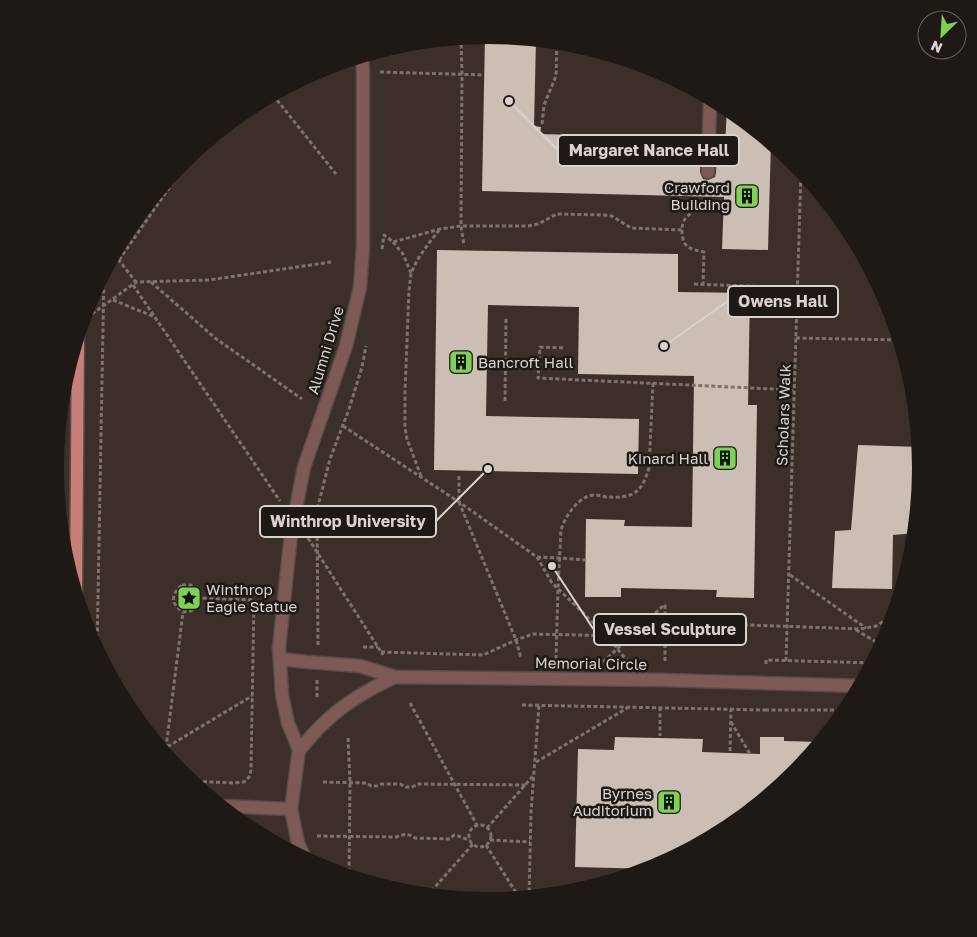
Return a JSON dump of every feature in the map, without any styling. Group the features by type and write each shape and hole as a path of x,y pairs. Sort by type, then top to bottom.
{"main road":[{"path":"76,570 78,360"}],"street":[{"name":"Alumni Drive","path":"279,653 290,534 304,467 346,346 360,287 364,236 362,63"},
{"path":"708,172 710,106"},
{"path":"279,653 282,695 288,723 299,750 291,810 301,849"},
{"name":"Memorial Circle","path":"279,653 307,662 360,666 396,677 642,680 853,686"},
{"name":"Memorial Circle","path":"299,750 323,723 344,706 368,690 396,677"},
{"path":"232,807 291,810"}],"path":[{"path":"461,45 461,226 464,246"},
{"path":"542,124 544,105 556,76 557,49"},
{"path":"380,72 484,75"},
{"path":"277,100 336,174"},
{"name":"Scholars Walk","path":"786,661 801,180"},
{"path":"169,188 119,260 270,488 317,551 384,657"},
{"path":"691,213 682,224 682,239 687,246 704,252 703,284"},
{"path":"393,242 440,229 461,226 528,226 538,224 557,214 612,216 632,228 682,230"},
{"path":"421,477 407,439 405,428 409,290 411,274 425,247 440,229"},
{"path":"384,235 403,254 411,274"},
{"path":"93,313 134,284 209,280 331,262"},
{"path":"151,282 215,338 302,399"},
{"path":"694,284 798,288"},
{"path":"97,634 104,289"},
{"path":"112,300 155,317"},
{"path":"505,402 506,318"},
{"path":"796,338 893,340"},
{"path":"563,348 540,347 538,378 795,390"},
{"path":"500,363 539,365"},
{"path":"556,659 561,530 564,522 575,507 585,498 594,495 630,496 645,482 649,468 653,384"},
{"path":"318,652 317,510 330,459 343,426 459,502 537,557 552,583 606,636 642,680"},
{"path":"459,476 459,502 516,640 521,658"},
{"path":"537,557 585,560"},
{"path":"789,574 866,628"},
{"path":"182,585 191,585 198,592 199,598 197,606 191,611 183,612 176,607 173,600 175,592 182,585"},
{"path":"199,598 254,600 250,776 244,782 201,782"},
{"path":"585,679 666,604 665,661"},
{"path":"166,746 183,612"},
{"path":"666,622 854,629 876,626 885,620"},
{"path":"854,629 876,642"},
{"path":"381,652 483,655 533,634 666,637"},
{"path":"766,664 766,660 865,663"},
{"path":"317,697 318,672"},
{"path":"168,747 252,696"},
{"path":"410,703 477,825"},
{"path":"522,705 838,710"},
{"path":"529,891 530,842 539,705"},
{"path":"535,762 630,706"},
{"path":"660,707 660,736"},
{"path":"730,750 731,709"},
{"path":"731,721 750,754"},
{"path":"348,738 350,782 349,870"},
{"path":"487,828 534,775"},
{"path":"323,782 367,783 371,786 400,784 406,787 418,784 526,785"},
{"path":"477,825 487,828 491,833 490,840 486,845 479,847 470,840 471,830 477,825"},
{"path":"317,836 396,837 404,834 415,838 450,839 454,836 460,836 464,840 470,840"},
{"path":"490,840 530,842"},
{"path":"432,890 474,844"},
{"path":"486,845 516,892"}],"building":[{"path":"485,44 536,46 534,126 541,127 540,134 576,135 576,143 701,146 700,172 703,179 708,180 715,177 717,146 725,147 727,117 769,149 771,151 768,250 722,249 724,197 482,191"},
{"path":"437,250 678,254 678,292 750,293 748,405 757,405 754,598 716,597 717,590 621,588 621,597 585,597 586,519 625,520 624,526 692,527 694,376 578,374 579,307 488,305 486,416 639,419 638,474 434,470"},
{"path":"858,445 912,447 910,524 908,534 893,535 892,589 832,588 835,531 851,530"},
{"name":"Byrnes Auditorium","path":"615,737 703,739 702,752 760,754 760,737 784,737 784,741 814,742 769,788 724,822 701,836 632,868 575,867 578,749 614,750"}],"place":[{"name":"Margaret Nance Hall","path":"509,101"},
{"name":"Crawford Building","path":"747,196"},
{"name":"Owens Hall","path":"664,346"},
{"name":"Bancroft Hall","path":"461,362"},
{"name":"Kinard Hall","path":"725,458"},
{"name":"Winthrop University","path":"488,469"},
{"name":"Vessel Sculpture","path":"552,566"},
{"name":"Winthrop Eagle Statue","path":"189,598"},
{"name":"Byrnes Auditorium","path":"669,802"}]}
